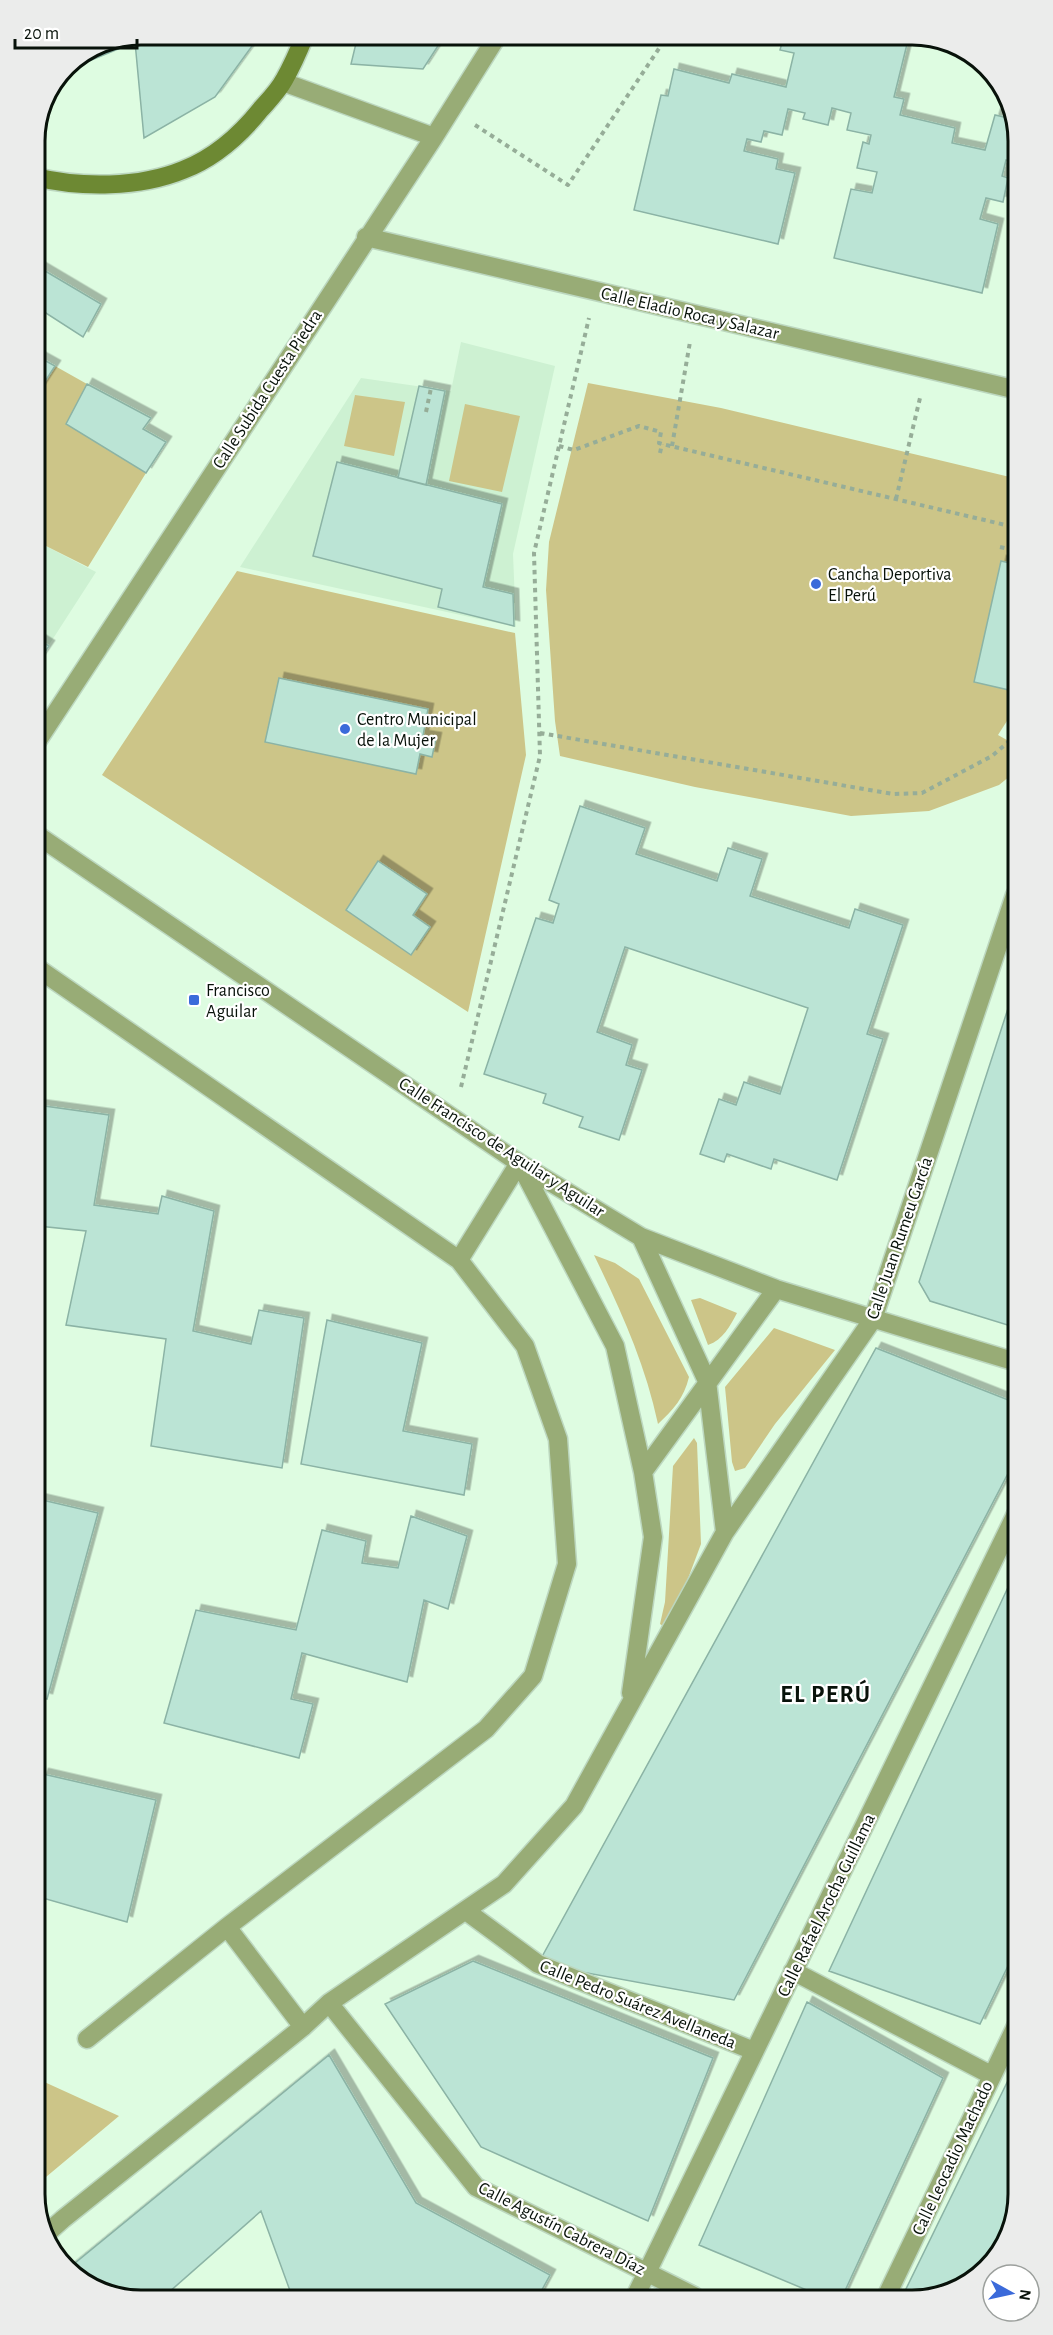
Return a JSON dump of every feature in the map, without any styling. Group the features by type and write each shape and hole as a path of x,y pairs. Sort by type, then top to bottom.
{"main road":[{"path":"45,179 97,184 140,182 183,170 236,138 284,82 300,45"}],"street":[{"name":"Calle Subida Cuesta Piedra","path":"45,729 492,45"},
{"path":"284,82 434,136"},
{"name":"Calle Eladio Roca y Salazar","path":"366,237 1008,389"},
{"name":"Calle Francisco de Aguilar y Aguilar","path":"45,840 519,1163 641,1237 776,1289 1008,1360"},
{"name":"Calle Juan Rumeu García","path":"52,2229 303,2027 329,2003 504,1884 574,1806 725,1532 873,1319 1008,917"},
{"path":"45,973 459,1260 525,1346 558,1439 567,1564 533,1676 486,1729 227,1927 87,2038"},
{"path":"459,1260 519,1163"},
{"path":"519,1163 615,1346 643,1472 653,1537 630,1705"},
{"path":"641,1237 707,1381 725,1532"},
{"path":"643,1472 776,1289"},
{"name":"Calle Rafael Arocha Guillama","path":"638,2290 1008,1530"},
{"name":"Calle Pedro Suárez Avellaneda","path":"466,1911 538,1964 754,2051"},
{"path":"227,1927 303,2027"},
{"path":"793,1971 991,2075"},
{"name":"Calle Agustín Cabrera Díaz","path":"329,2003 476,2187 683,2290"},
{"name":"Calle Leocadio Machado","path":"889,2290 1008,2042"}],"path":[{"path":"451,110 568,185 661,45"},
{"path":"454,1117 540,756 534,553 595,291"},
{"path":"672,446 695,315"},
{"path":"896,499 926,369"},
{"path":"426,412 431,388"},
{"path":"559,446 574,450 639,426 661,432 659,443 662,444 1008,526"},
{"path":"660,453 662,444"},
{"path":"1000,547 1008,549"},
{"path":"540,733 893,794 922,793 992,756 1008,742"}],"shaded area":[{"path":"461,342 555,366 513,554 516,627 240,567 361,378 451,391"},
{"path":"55,366 87,384 67,424 146,473 88,567 45,546 45,382"},
{"path":"588,383 721,408 1008,477 1008,719 998,735 1008,741 1008,778 999,785 929,811 851,816 695,787 560,756 555,721 546,590 549,542"},
{"path":"355,395 405,402 394,456 344,446"},
{"path":"465,404 520,416 502,492 449,481"},
{"path":"45,546 96,572 45,651"},
{"path":"237,571 515,633 526,755 468,1012 102,775"},
{"path":"594,1255 615,1263 639,1279 689,1377 677,1403 658,1424 639,1358"},
{"path":"700,1298 737,1313 722,1336 708,1345 691,1300"},
{"path":"774,1328 835,1350 775,1424 745,1468 735,1471 732,1462 725,1387"},
{"path":"694,1438 697,1443 701,1544 666,1628 660,1624 665,1602 673,1466"},
{"path":"45,2082 119,2116 45,2178"}],"building":[{"path":"135,45 253,45 215,97 144,138"},
{"path":"356,45 439,45 423,69 351,64"},
{"path":"781,45 907,45 894,97 904,99 900,115 955,128 952,143 985,150 995,115 1004,116 1008,161 1006,160 1002,176 1008,178 1003,202 986,198 980,219 998,224 982,293 834,258 851,189 872,193 877,172 857,168 863,142 869,144 871,135 847,130 851,113 832,108 828,125 803,119 805,113 788,109 782,135 764,131 761,142 747,139 744,151 778,159 776,169 795,173 778,244 634,210 661,95 668,96 674,69 729,83 732,74 786,87 794,53 780,50"},
{"path":"121,48 89,61 110,50"},
{"path":"45,271 101,304 83,337 45,312"},
{"path":"45,360 55,366 45,382"},
{"path":"87,384 151,418 143,429 166,442 146,473 66,424"},
{"path":"419,386 445,391 426,485 398,478"},
{"path":"337,462 502,504 483,587 513,594 514,626 438,607 442,589 313,556"},
{"path":"1001,561 1008,563 1008,690 974,682"},
{"path":"279,678 428,709 423,736 436,738 432,757 420,754 416,774 265,742"},
{"path":"580,806 645,828 636,854 717,881 728,848 762,859 750,896 849,928 855,909 903,925 867,1034 883,1039 837,1180 774,1159 771,1169 727,1154 724,1162 700,1154 719,1099 736,1105 744,1082 780,1094 808,1008 625,947 597,1032 632,1045 626,1065 642,1070 619,1140 579,1127 583,1117 543,1103 546,1094 484,1074 536,918 553,923 559,904 549,900"},
{"path":"378,861 427,894 413,915 430,927 411,955 346,910"},
{"path":"1008,1009 1008,1325 930,1301 919,1282"},
{"path":"45,1106 109,1115 94,1205 158,1214 162,1196 214,1211 193,1331 251,1344 259,1310 304,1318 282,1468 151,1446 166,1339 66,1325 86,1231 45,1227"},
{"path":"327,1320 422,1343 403,1431 472,1444 464,1495 301,1464"},
{"path":"876,1348 1008,1400 1008,1473 734,2000 538,1964"},
{"path":"45,1501 98,1513 47,1699 45,1698"},
{"path":"411,1516 467,1536 448,1609 424,1600 407,1682 302,1653 291,1699 313,1704 299,1758 164,1723 196,1610 296,1630 322,1530 366,1541 362,1563 398,1568"},
{"path":"1008,1587 1008,1966 980,2024 829,1971"},
{"path":"45,1774 156,1800 127,1922 45,1899"},
{"path":"473,1961 713,2058 648,2221 481,2147 385,2004"},
{"path":"807,2002 943,2078 845,2290 807,2290 699,2245"},
{"path":"329,2055 416,2203 550,2275 542,2290 290,2290 261,2211 171,2290 135,2290 116,2287 93,2277 75,2263"},
{"path":"1008,2080 1008,2194 1003,2225 998,2236 980,2262 960,2277 943,2285 905,2290"}],"place":[{"name":"Cancha Deportiva El Perú","path":"816,584"},
{"name":"Centro Municipal de la Mujer","path":"345,729"},
{"name":"Francisco Aguilar","path":"194,1000"}],"district":[{"name":"EL PERÚ","path":"826,1694"}]}
